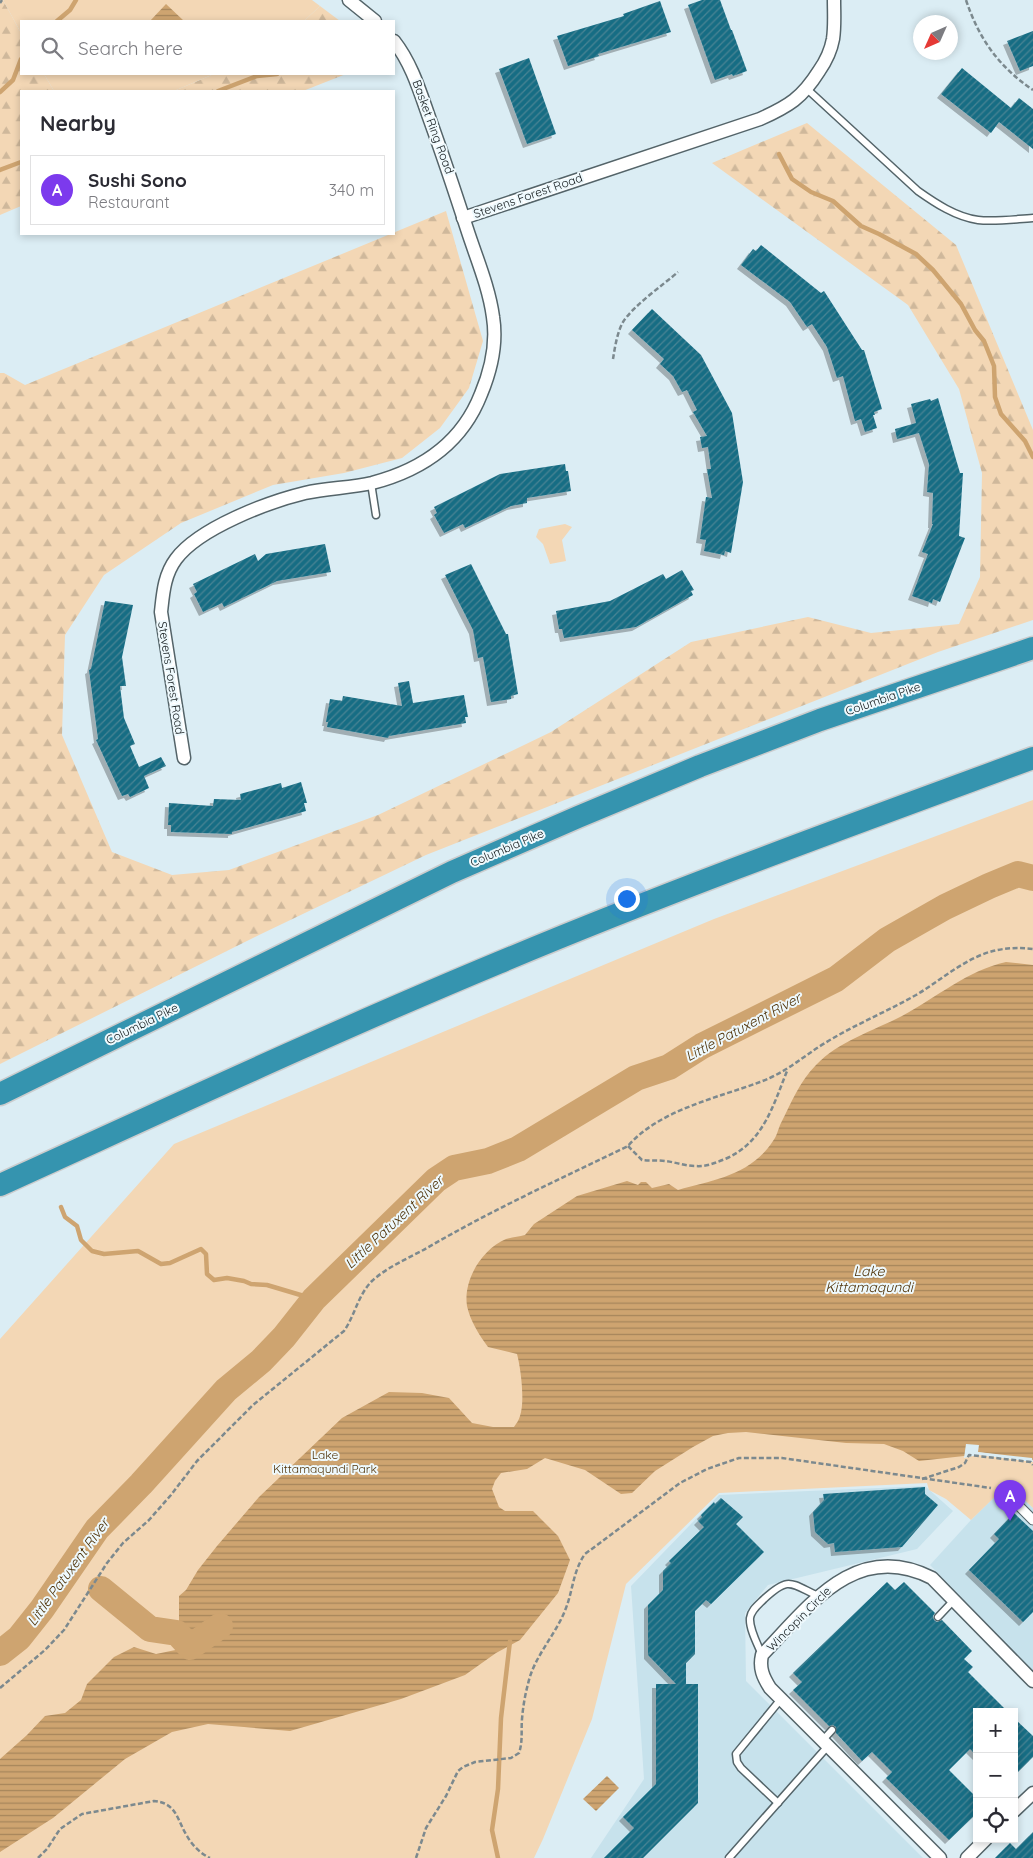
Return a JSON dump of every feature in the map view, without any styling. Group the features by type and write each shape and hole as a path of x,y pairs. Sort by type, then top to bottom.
{"highway":[{"name":"Columbia Pike","path":"0,1094 443,876 569,821 700,766 820,720 1033,648"},
{"path":"0,1185 376,1014 507,959 629,910 1033,758"}],"street":[{"path":"349,0 375,20"},
{"name":"Stevens Forest Road","path":"184,758 161,612 163,588 176,559 191,544 215,528 269,504 305,493 370,483 406,472 427,461 444,448 468,423 485,384 494,338 493,317 485,284 463,218 760,119 779,110 797,99 807,89 826,61 833,40 834,0"},
{"name":"Basket Ring Road","path":"395,42 405,56 416,80 463,218"},
{"path":"1003,1490 1033,1520"},
{"name":"Wincopin Circle","path":"940,1858 770,1688 764,1679 760,1666 762,1655 818,1596 852,1573 880,1566 892,1566 912,1569 932,1578 1033,1681"},
{"path":"1018,1807 1033,1792"},
{"path":"967,1858 982,1843"}],"lane":[{"path":"807,89 918,191 936,203 953,212 977,220 1033,218"},
{"path":"370,483 376,515"},
{"path":"762,1655 751,1625 750,1617 754,1609 778,1586 784,1583 792,1584 818,1596"},
{"path":"938,1617 954,1600"},
{"path":"778,1803 741,1768 737,1762 736,1754 780,1699"},
{"path":"729,1858 778,1803 825,1743 832,1730"}],"path":[{"path":"966,0 987,47 1017,80 1033,90"},
{"path":"613,359 618,334 624,322 632,312 678,272"},
{"path":"0,1688 45,1650 64,1630 107,1562 123,1542 149,1520 197,1461 253,1405 344,1331 351,1321 365,1289 373,1280 450,1234 628,1146 642,1132 682,1110 759,1082 788,1069 826,1042 917,994 980,955 1006,948 1033,949"},
{"path":"628,1146 642,1160 664,1160 693,1166 712,1164 728,1158 757,1136 788,1069"},
{"path":"920,1479 959,1467 965,1463 969,1454 1031,1462 1033,1465"},
{"path":"416,1858 426,1828 446,1796 458,1771 468,1764 511,1758 520,1753 523,1743 522,1720 528,1682 540,1653 556,1630 566,1607 578,1564 585,1554 680,1483 707,1469 739,1458 773,1457 1003,1490"},
{"path":"38,1858 47,1849 60,1829 82,1814 154,1801 164,1803 174,1809 191,1843 210,1858"}],"shaded area":[{"path":"1008,1484 1033,1508 1033,1671 930,1565 971,1520"},
{"path":"925,1486 953,1511 917,1549 768,1585 745,1613 746,1681 923,1858 591,1858 644,1779 631,1586 719,1495"}],"green space":[{"path":"0,0 3,0 20,31 20,75 45,75 53,90 20,90 20,206 0,215"},
{"path":"3,0 312,0 320,6 305,20 20,20 20,31"},
{"path":"320,6 339,20 305,20"},
{"path":"45,75 212,75 176,90 53,90"},
{"path":"212,75 343,75 306,90 176,90"},
{"path":"807,123 956,245 1033,430 1033,620 938,652 426,855 259,935 0,1064 0,373 4,373 25,385 388,235 395,235 395,232 446,211 483,341 469,388 440,428 402,458 344,473 273,485 181,523 104,575 65,635 62,735 112,852 172,875 229,870 378,815 551,732 691,642 808,617 871,633 959,624 980,577 982,473 959,389 908,305 712,163"},
{"path":"565,524 572,527 562,540 566,561 550,564 543,544 536,537 539,529"},
{"name":"Lake Kittamaqundi Park","path":"1033,800 1033,1508 1008,1484 971,1520 946,1499 929,1490 927,1483 719,1493 626,1584 592,1719 534,1858 0,1858 0,1339 174,1144 714,919"}],"water":[{"path":"166,4 183,20 151,20"},
{"name":"Lake Kittamaqundi","path":"1006,962 1033,965 1033,1460 978,1452 964,1456 919,1461 903,1451 884,1444 846,1443 746,1432 713,1436 655,1471 632,1493 621,1494 585,1470 545,1458 527,1469 501,1473 492,1489 499,1507 505,1511 533,1511 558,1536 570,1560 558,1593 520,1640 496,1653 465,1675 401,1699 290,1731 208,1724 172,1732 125,1759 53,1818 0,1852 0,1759 45,1716 65,1713 81,1700 87,1684 114,1657 134,1647 156,1654 190,1647 179,1624 179,1596 186,1590 198,1570 217,1546 259,1497 342,1418 389,1392 422,1393 449,1398 472,1423 493,1427 514,1427 520,1417 522,1403 521,1377 517,1354 488,1347 475,1327 467,1306 468,1286 471,1276 476,1266 489,1250 506,1239 525,1235 534,1224 577,1196 627,1181 638,1185 641,1182 646,1182 652,1188 669,1184 678,1190 718,1179 743,1169 754,1162 773,1141 788,1108 810,1071 835,1049 915,1009 978,971"},
{"path":"607,1776 619,1788 596,1811 583,1799"}],"pier":[{"path":"966,1444 979,1445 978,1452 1032,1458 1033,1462 978,1455 964,1458"}],"building":[{"path":"702,0 720,0 747,71 715,80 688,5"},
{"path":"660,1 671,32 598,54 599,56 568,66 557,36 624,16 623,14"},
{"path":"1033,31 1033,66 1020,71 1007,41"},
{"path":"529,58 556,134 527,144 499,69"},
{"path":"962,68 1011,108 1019,98 1033,109 1033,149 999,122 991,133 941,94"},
{"path":"761,245 821,293 824,291 862,350 864,350 882,409 874,412 875,415 873,415 877,428 865,432 861,419 855,421 843,376 837,378 827,347 812,324 807,327 790,302 741,265 753,249 756,251"},
{"path":"652,309 701,355 732,413 743,482 731,553 725,551 724,555 704,551 706,540 700,539 706,497 712,498 707,469 711,469 708,447 702,448 700,437 707,436 693,412 697,410 687,390 682,392 673,376 660,364 664,359 632,330"},
{"path":"938,398 960,473 963,473 959,536 965,538 940,602 933,599 932,603 912,596 928,554 922,552 933,524 933,493 927,492 929,464 919,433 897,439 895,429 916,423 911,404"},
{"path":"565,464 571,491 527,498 527,503 511,506 465,528 463,524 444,533 434,515 437,513 434,507 500,474"},
{"path":"325,544 331,572 277,581 224,607 222,603 203,612 194,594 197,592 193,584 255,554 258,561 266,554"},
{"path":"471,564 506,634 508,634 518,694 511,696 511,699 491,702 483,657 478,658 473,630 445,575"},
{"path":"682,570 694,590 691,591 693,595 636,627 564,638 562,629 559,629 556,611 610,601 663,574 666,579"},
{"path":"105,601 133,605 122,657 126,686 120,686 124,718 135,744 130,746 139,767 161,757 166,766 144,776 149,788 130,797 128,794 122,796 96,740 98,739 89,670 91,669"},
{"path":"409,681 413,703 464,695 468,717 465,717 466,723 389,736 388,738 327,727 328,722 326,722 330,699 342,701 343,696 402,706 398,683"},
{"path":"301,782 307,803 304,803 306,811 232,832 232,834 171,832 171,825 168,825 169,803 213,806 214,799 241,800 240,794 281,783 282,788"},
{"path":"925,1487 925,1494 938,1505 902,1547 835,1552 834,1543 828,1544 815,1532 813,1512 824,1500 823,1494"},
{"path":"721,1498 743,1517 736,1524 764,1552 711,1604 706,1600 695,1611 695,1654 686,1663 686,1684 698,1684 698,1803 643,1858 604,1858 634,1828 623,1817 656,1784 656,1684 676,1684 648,1655 648,1605 663,1590 663,1571 671,1563 669,1561 704,1527 698,1521 702,1517 701,1515"},
{"path":"1014,1513 1033,1531 1033,1612 1023,1622 969,1570 999,1539 994,1534"},
{"path":"887,1582 895,1590 904,1582 935,1613 933,1616 934,1620 937,1622 942,1620 972,1651 964,1659 973,1667 968,1672 1004,1708 973,1708 973,1752 970,1749 949,1770 973,1794 973,1817 949,1840 886,1778 892,1772 872,1752 862,1761 836,1733 836,1727 833,1725 829,1726 793,1690 802,1682 793,1673"},
{"path":"1018,1722 1033,1736 1033,1757 1018,1772"},
{"path":"1033,1832 1033,1858 995,1858 1010,1843 1016,1849"}],"waterway":[{"path":"58,20 70,10 76,0"},
{"path":"0,92 13,80 20,62"},
{"path":"221,90 257,76 267,75"},
{"path":"779,154 792,179 811,192 833,201 861,226 916,254 933,270 961,304 975,330 984,341 994,366 995,397 1001,414 1025,441 1033,457"},
{"path":"0,170 20,162"},
{"name":"Little Patuxent River","path":"0,1653 19,1638 42,1609 97,1529 141,1484 226,1390 261,1361 284,1337 314,1299 436,1180 454,1168 488,1161 518,1149 636,1078 669,1067 702,1046 836,979 887,940 945,907 1018,874 1033,878"},
{"path":"61,1207 65,1217 77,1226 81,1240 92,1251 104,1254 138,1251 161,1264 170,1263 201,1249 206,1254 207,1274 214,1280 227,1278 251,1284 267,1285 314,1299"},
{"path":"101,1589 150,1629 177,1633 190,1647 220,1626"},
{"path":"498,1858 492,1830 498,1789 501,1718 510,1641"}],"place":[{"name":"Sushi Sono","path":"1010,1521"}]}
